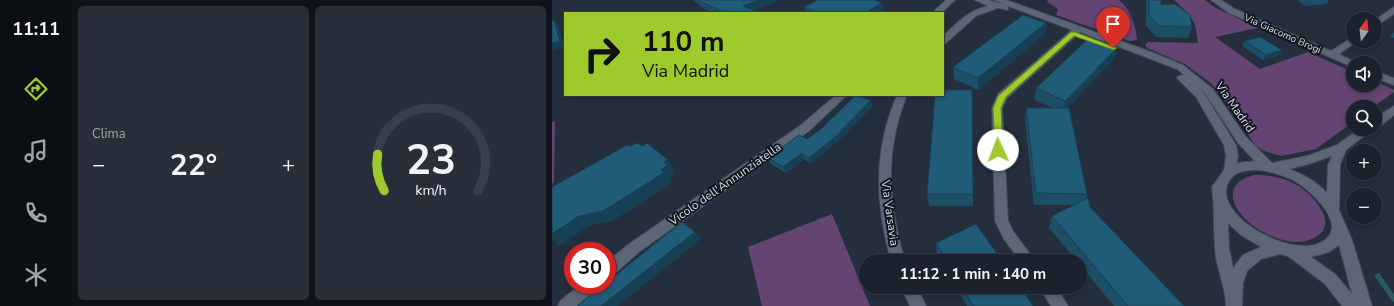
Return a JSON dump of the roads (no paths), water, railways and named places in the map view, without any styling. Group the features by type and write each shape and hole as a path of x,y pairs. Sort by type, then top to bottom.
{"street":[{"path":"937,12 951,0"},
{"name":"Via Madrid","path":"979,0 998,3 1047,20 1160,65 1176,74 1192,86 1204,100 1230,145 1232,155 1230,172"},
{"name":"Via Giacomo Brogi","path":"1215,0 1232,10 1346,61"},
{"path":"944,40 977,11 998,3"},
{"path":"1382,19 1394,10"},
{"path":"1023,254 1002,225 999,217 1001,206 997,108 1002,96 1075,31"},
{"name":"Via Madrid","path":"1075,31 1158,57 1185,71 1209,91 1242,140 1270,167"},
{"path":"1332,55 1346,45"},
{"path":"1382,77 1394,82"},
{"name":"Vicolo dell'Annunziatella","path":"616,263 634,248 805,128 841,96"},
{"name":"Via Varsavia","path":"896,254 885,195 884,168 889,127 902,96"},
{"path":"1382,119 1394,110"},
{"path":"1347,144 1358,136"},
{"path":"1233,300 1224,267 1220,235 1220,186 1222,181 1230,172 1243,166 1270,167 1313,159 1346,145"},
{"path":"1333,208 1334,165 1346,145"},
{"path":"1270,167 1288,173 1307,183 1321,193 1333,208 1348,247 1358,292 1364,306"},
{"path":"1221,200 1225,210 1243,229 1255,238 1286,250 1330,278 1352,306"},
{"path":"1233,300 1238,271 1247,259 1259,252 1319,250 1328,246 1335,240 1339,224"},
{"path":"566,306 580,294"},
{"path":"912,294 918,306"},
{"path":"1052,294 1060,306"}],"waterway":[{"path":"1378,276 1394,299"}]}
